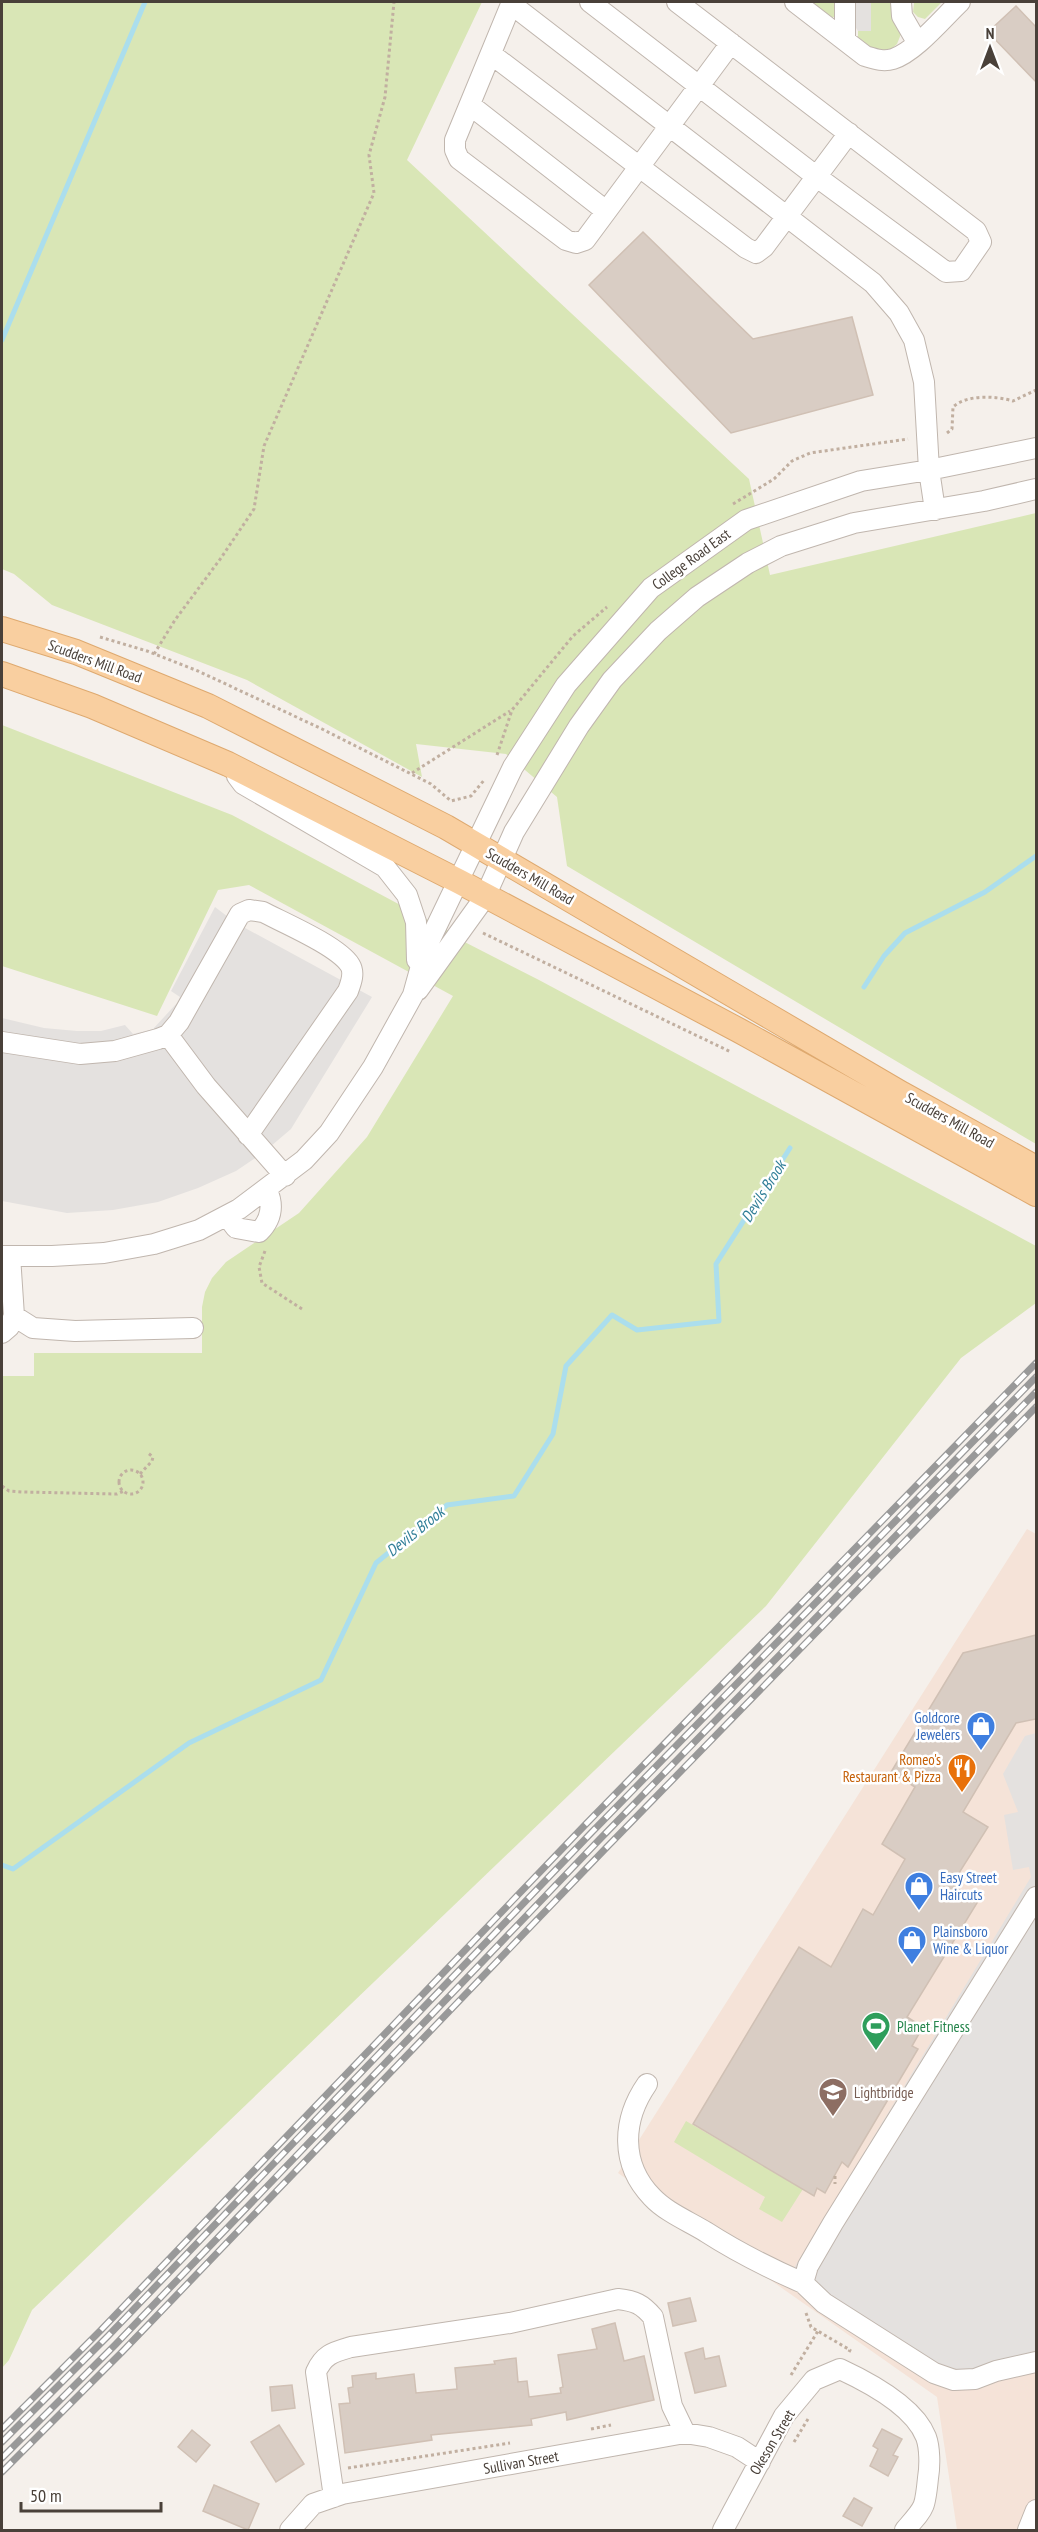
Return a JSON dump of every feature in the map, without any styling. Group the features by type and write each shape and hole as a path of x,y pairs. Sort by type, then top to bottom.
{"main road":[{"name":"Scudders Mill Road","path":"2,629 86,656 208,706 475,844 902,1094 1036,1168"},
{"name":"Scudders Mill Road","path":"2,675 92,706 228,764 459,882 740,1031 1036,1194"}],"street":[{"path":"590,2 817,177 946,272 961,271 981,242 976,231 677,2"},
{"path":"795,2 866,56 878,61 892,59 905,53 960,2"},
{"path":"845,2 845,40"},
{"path":"901,2 902,16 917,42"},
{"path":"731,43 669,126 639,167 606,211 585,240 576,243 566,240 459,159 454,150 455,140 512,3 669,126 873,283 899,313 914,340 924,382 929,470 935,510"},
{"path":"491,54 746,248 756,253 764,247 849,133"},
{"path":"470,105 606,211"},
{"name":"College Road East","path":"413,995 426,948 513,767 566,685 651,588 746,520 861,481 1036,448"},
{"path":"2,1333 9,1328 14,1316 6,1256 52,1257 104,1253 154,1244 199,1230 227,1216 267,1190 304,1160 329,1133 373,1067 413,995 425,983 485,897 520,823 579,726 612,680 658,631 697,597 748,562 781,546 854,524 1036,489"},
{"path":"228,764 243,784 385,867 396,879 407,895 416,922 417,968 413,995"},
{"path":"2,1042 80,1054 115,1051 168,1035 179,1022 240,914 249,910 262,912 340,954 351,967 352,980 348,991 248,1135"},
{"path":"168,1035 206,1086 285,1176"},
{"path":"227,1216 236,1228 259,1232 268,1223 271,1211 267,1190"},
{"path":"14,1316 33,1328 75,1331 193,1328"},
{"path":"803,2283 808,2266 833,2223 1036,1897"},
{"path":"647,2084 632,2109 629,2139 631,2159 636,2173 652,2197 748,2258 803,2283 824,2303 934,2373 954,2380 975,2379 996,2371 1036,2362"},
{"path":"333,2497 316,2372 321,2361 329,2354 351,2347 510,2323 618,2299 635,2301 645,2306 653,2317 672,2406 685,2433"},
{"name":"Okeson Street","path":"723,2530 784,2416 814,2380 840,2369 866,2381 910,2413 926,2437 930,2468 925,2508 905,2530"},
{"name":"Sullivan Street","path":"290,2530 313,2504 333,2497 685,2433 709,2437 737,2447 760,2462"},
{"path":"1028,2530 1036,2510"}],"path":[{"path":"154,654 175,620 254,509 264,446 374,193 369,155 386,97 394,2"},
{"path":"411,773 512,710"},
{"path":"457,801 457,807"},
{"path":"467,925 542,959 732,1053"},
{"path":"262,1229 266,1241 259,1267 262,1283 302,1309"},
{"path":"148,1453 153,1457"},
{"path":"140,1474 153,1461 157,1453"},
{"path":"2,1486 9,1491 21,1492 117,1494 124,1491 132,1493 140,1489 143,1481 140,1474 130,1470 122,1474 120,1482 124,1491"}],"shaded area":[{"path":"839,2 871,2 871,31 858,31"},
{"path":"215,907 236,923 372,997 291,1129 264,1152 236,1171 158,1202 113,1210 67,1213 2,1201 2,1018 44,1028 77,1031 101,1031 125,1025 133,1034 153,1029 177,1003 180,997 171,991"},
{"path":"1027,1529 1036,1534 1036,2530 957,2530 937,2397 618,2173"},
{"path":"1036,1733 1036,2357 959,2379 788,2278 1031,1877 1029,1867 1013,1870 1004,1815 1018,1812 1003,1774 1025,1736"}],"green space":[{"path":"2,2 482,2 407,160 749,479 770,575 1036,513 1036,1144 567,866 557,797 506,754 416,744 422,777 247,680 52,605 14,574 2,569"},
{"path":"811,2 837,2 837,17 832,17"},
{"path":"871,2 894,2 893,18 901,34 897,44 889,51 874,50 858,37 858,31 871,31"},
{"path":"942,2 925,19 913,12 914,3"},
{"path":"2,725 232,815 449,931 449,934 1036,1246 1036,1303 961,1358 766,1606 32,2310 9,2360 2,2368 2,1376 34,1376 34,1353 202,1353 202,1307 205,1292 212,1278 226,1262 299,1213 367,1137 453,996 249,885 218,890 157,1016 2,966"},
{"path":"686,2121 803,2189 782,2222 759,2209 765,2197 674,2142"}],"building":[{"path":"1016,6 1036,27 1036,82 988,32"},
{"path":"643,232 753,339 852,317 873,395 731,433 589,285"},
{"path":"1036,1635 1036,1719 1016,1723 963,1812 988,1827 952,1884 977,1903 907,2017 923,2027 912,2046 918,2049 848,2167 842,2162 825,2193 817,2188 814,2196 693,2124 799,1947 831,1967 863,1909 873,1915 905,1859 882,1844 915,1787 891,1772 963,1653"},
{"path":"690,2298 696,2321 673,2326 668,2303"},
{"path":"615,2323 624,2361 644,2356 654,2400 567,2420 566,2412 531,2419 532,2425 431,2435 432,2440 345,2453 339,2404 350,2403 348,2388 353,2387 352,2376 376,2373 376,2379 414,2374 416,2393 457,2389 455,2368 495,2364 494,2361 516,2358 518,2382 527,2381 529,2397 561,2393 560,2388 563,2387 558,2355 597,2349 592,2329"},
{"path":"703,2348 705,2359 719,2356 726,2386 695,2393 685,2353"},
{"path":"292,2385 295,2408 272,2411 270,2387"},
{"path":"279,2425 304,2464 276,2482 251,2442"},
{"path":"882,2429 902,2439 893,2455 898,2457 888,2476 870,2466 878,2449 873,2446"},
{"path":"192,2430 210,2445 196,2462 178,2447"},
{"path":"214,2485 259,2504 248,2530 203,2511"},
{"path":"854,2498 872,2508 862,2526 843,2516"}],"waterway":[{"path":"2,340 145,2"},
{"name":"Devils Brook","path":"864,987 884,956 905,933 985,892 1036,856"},
{"name":"Devils Brook","path":"2,1865 13,1869 189,1743 321,1680 376,1563 447,1505 514,1496 553,1434 566,1366 612,1315 637,1330 719,1321 716,1264 790,1148"}],"railway":[{"path":"2,2429 101,2330 584,1826 1036,1363"},
{"path":"2,2442 108,2336 591,1833 1036,1377"},
{"path":"2,2458 116,2344 599,1840 1036,1392"},
{"path":"2,2472 123,2351 606,1848 1036,1407"}],"place":[{"name":"Goldcore Jewelers","path":"981,1752"},
{"name":"Romeo's Restaurant & Pizza","path":"962,1794"},
{"name":"Easy Street Haircuts","path":"919,1912"},
{"name":"Plainsboro Wine & Liquor","path":"912,1966"},
{"name":"Planet Fitness","path":"876,2052"},
{"name":"Lightbridge","path":"833,2118"}]}
